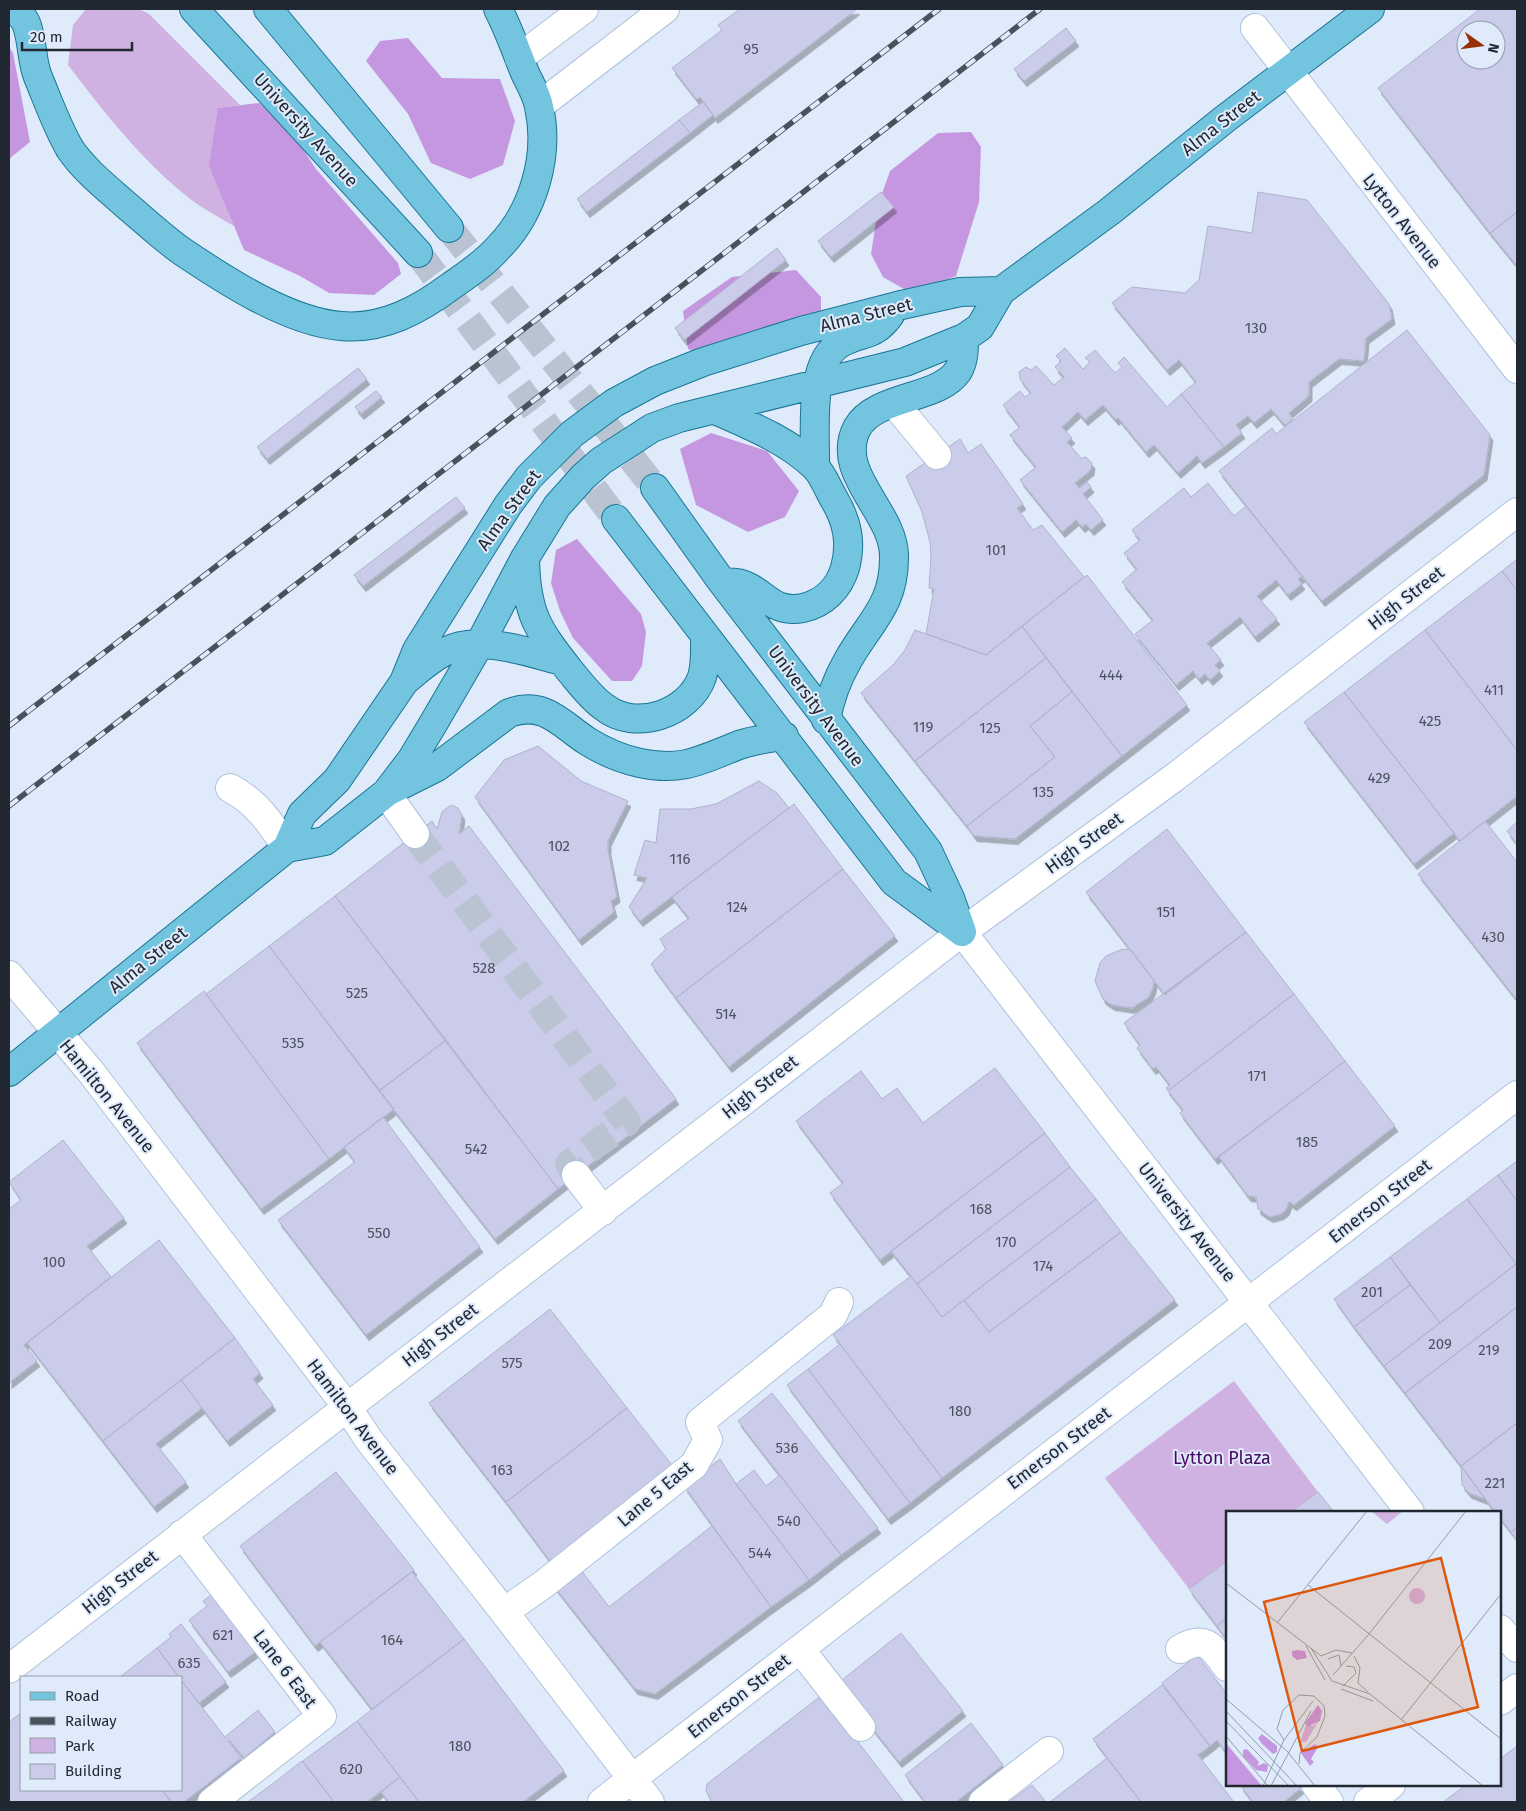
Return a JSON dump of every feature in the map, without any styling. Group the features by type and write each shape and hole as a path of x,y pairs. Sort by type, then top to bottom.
{"main road":[{"name":"University Avenue","path":"194,9 418,253"},
{"path":"268,9 449,228"},
{"path":"24,13 35,70 55,117 70,149 94,176 160,235 223,277 300,316 339,326 361,327 380,324 404,316 440,294 497,250 512,232 525,211 536,184 542,137 539,106 498,9"},
{"name":"Alma Street","path":"287,848 325,841 386,793 412,759 480,645 525,558 556,506 601,461 652,428 679,418 905,362 964,338 980,327 1000,291 1108,212 1370,9"},
{"name":"Alma Street","path":"9,1072 287,848 302,814 338,780 404,682 417,650 508,505 529,477 579,429 614,403 655,381 703,362 801,331 897,306 960,292 1000,291"},
{"path":"815,467 817,384 823,362 840,344 880,328 897,306"},
{"path":"826,720 831,696 848,661 880,613 893,575 894,553 890,533 852,460 852,444 858,428 867,416 938,386 957,372 963,357 964,338"},
{"path":"715,410 783,444 815,467 840,508 847,526 848,554 844,570 834,588 815,604 801,608 776,606 742,584 722,582"},
{"name":"University Avenue","path":"655,488 722,582 928,851 950,898 962,932"},
{"name":"University Avenue","path":"616,519 894,882 962,932"},
{"path":"525,558 525,588 532,613 545,640 604,708 616,714 630,718 654,718 684,703 696,689 702,677 705,635"},
{"path":"404,682 430,660 445,651 480,645 505,646 562,661"},
{"path":"386,793 437,767 510,712 521,708 543,711 570,727 586,740 617,756 657,765 691,765 740,745 784,736"}],"street":[{"path":"519,58 584,9"},
{"path":"539,106 665,9"},
{"name":"Lytton Avenue","path":"1255,28 1517,369"},
{"path":"894,403 937,455"},
{"name":"High Street","path":"9,1669 962,932 1175,777 1517,512"},
{"path":"230,788 245,796 261,811 287,848"},
{"path":"386,793 415,834"},
{"name":"University Avenue","path":"962,932 1409,1511"},
{"name":"Hamilton Avenue","path":"9,975 56,1033 91,1072 347,1407 369,1440 650,1802"},
{"name":"Emerson Street","path":"602,1802 1517,1095"},
{"path":"576,1175 603,1211"},
{"name":"Lane 5 East","path":"504,1612 544,1584 694,1466 708,1440 700,1422 833,1314 839,1302"},
{"name":"Lane 6 East","path":"182,1534 322,1716 212,1802"},
{"path":"1501,1630 1517,1648"},
{"path":"1180,1648 1190,1643 1202,1641 1212,1647 1226,1666"},
{"path":"800,1649 861,1727"},
{"path":"1501,1699 1517,1688"},
{"path":"984,1802 1050,1751"},
{"path":"1317,1786 1329,1802"},
{"path":"1368,1802 1390,1786"}],"green space":[{"path":"86,9 139,9 149,14 240,105 218,108 229,214 234,226 194,202 155,168 110,118 68,65 73,25"},
{"name":"Lytton Plaza","path":"1234,1381 1318,1492 1292,1511 1226,1511 1226,1562 1189,1589 1105,1478"}],"shaded area":[{"path":"408,38 442,78 500,79 515,121 503,165 470,179 431,163 408,114 366,61 380,41"},
{"path":"9,47 13,53 30,142 9,159"},
{"path":"259,103 289,128 316,169 398,263 401,274 374,295 329,293 300,276 244,250 209,166 218,108"},
{"path":"971,132 981,147 979,202 956,276 911,293 883,277 871,254 879,202 890,171 938,133"},
{"path":"796,270 821,297 821,318 723,364 688,349 683,311 732,277"},
{"path":"711,433 767,451 799,491 785,517 748,532 696,505 680,449"},
{"path":"577,539 641,614 646,632 642,666 632,681 612,681 573,638 560,611 551,583 556,550"}],"building":[{"path":"740,9 857,9 715,118 700,97 697,100 672,68 722,30 718,25"},
{"path":"1480,9 1517,9 1517,212 1490,233 1378,88 1456,28 1456,70 1506,70 1506,20 1466,20"},
{"path":"1066,28 1076,41 1024,81 1014,69"},
{"path":"703,102 713,115 690,133 679,120"},
{"path":"679,120 690,133 587,212 577,199"},
{"path":"881,192 894,207 831,257 818,241"},
{"path":"1258,192 1307,200 1389,304 1392,319 1366,338 1364,361 1339,359 1309,382 1309,396 1289,413 1293,419 1285,425 1271,409 1254,423 1248,416 1236,425 1242,433 1224,447 1181,394 1196,382 1179,360 1167,370 1112,303 1132,287 1185,293 1199,280 1208,226 1252,233"},
{"path":"1517,212 1517,266 1490,233"},
{"path":"777,248 786,260 684,340 675,328"},
{"path":"1407,330 1490,435 1484,475 1322,601 1219,471 1272,428 1276,434"},
{"path":"1065,348 1083,369 1090,362 1085,358 1095,350 1115,373 1122,367 1118,363 1124,357 1167,407 1181,394 1224,447 1202,463 1197,456 1178,473 1154,445 1146,452 1118,418 1116,420 1103,405 1085,420 1078,412 1062,427 1072,438 1067,442 1081,458 1086,457 1092,463 1091,470 1075,483 1079,488 1087,482 1091,487 1083,494 1103,520 1091,530 1086,524 1082,527 1076,520 1062,532 1020,480 1036,467 1010,435 1020,427 1003,405 1020,391 1025,397 1031,393 1020,379 1019,372 1026,367 1031,370 1036,366 1054,385 1064,377 1055,367 1061,361 1056,356"},
{"path":"358,368 367,379 267,459 257,447"},
{"path":"376,391 382,397 361,414 355,407"},
{"path":"960,439 968,453 981,444 1023,504 1017,508 1033,530 1042,525 1084,577 986,655 926,634 934,589 929,588 930,542 922,512 906,476"},
{"path":"1208,483 1234,516 1246,506 1302,577 1298,579 1302,584 1288,595 1276,580 1257,596 1277,619 1255,637 1240,617 1207,643 1221,660 1215,665 1220,671 1210,680 1205,674 1199,679 1193,671 1176,685 1135,634 1153,620 1122,582 1137,569 1124,553 1140,540 1132,530 1184,488 1191,497"},
{"path":"456,497 465,508 363,586 354,575"},
{"path":"1517,559 1517,590 1502,571"},
{"path":"1502,571 1517,590 1517,750 1425,630"},
{"path":"1087,575 1187,705 1122,756 1022,626"},
{"path":"1022,626 1046,658 915,761 861,693 893,665 905,650 915,630 986,655"},
{"path":"1425,630 1517,750 1517,796 1460,841 1344,692"},
{"path":"1046,658 1072,692 1030,726 1055,757 967,826 915,761"},
{"path":"1072,692 1122,756 1015,839 974,836 967,826 1055,757 1030,726"},
{"path":"1344,692 1454,833 1414,864 1304,722"},
{"path":"538,746 581,781 628,801 608,841 617,897 611,901 614,912 579,940 475,797 504,760"},
{"path":"759,781 777,793 789,808 640,921 629,907 647,878 634,875 645,840 656,843 660,809 691,809 716,804"},
{"path":"794,804 843,869 676,998 651,964 666,949 660,939 689,918 672,897"},
{"path":"451,805 458,808 462,815 459,834 469,826 676,1099 558,1189 335,896 432,821 437,829 442,812"},
{"path":"1485,821 1517,862 1517,1000 1418,874"},
{"path":"1517,822 1517,844 1507,831"},
{"path":"1167,829 1246,932 1165,995 1086,892"},
{"path":"843,869 895,936 729,1067 676,998"},
{"path":"335,896 446,1040 379,1091 269,946"},
{"path":"1246,932 1294,994 1168,1091 1166,1088 1170,1085 1156,1067 1153,1069 1137,1048 1140,1045 1124,1023"},
{"path":"269,946 394,1109 329,1159 206,994"},
{"path":"1123,949 1131,950 1154,980 1149,997 1132,1008 1112,1005 1103,999 1095,981 1100,963 1106,956"},
{"path":"204,991 329,1159 261,1209 137,1043"},
{"path":"1294,994 1345,1061 1215,1159 1180,1113 1183,1110 1168,1091"},
{"path":"446,1040 558,1189 495,1239 379,1091"},
{"path":"1345,1061 1395,1126 1294,1205 1289,1202 1286,1210 1281,1214 1270,1217 1258,1209 1256,1197 1248,1196 1219,1157"},
{"path":"995,1068 1045,1133 880,1260 830,1193 843,1183 796,1121 861,1071 882,1099 897,1088 923,1123"},
{"path":"383,1117 480,1247 366,1335 278,1220 355,1162 344,1147"},
{"path":"1045,1133 1070,1167 917,1284 891,1251"},
{"path":"63,1140 124,1218 87,1246 111,1277 24,1345 37,1361 9,1383 9,1209 21,1200 9,1182"},
{"path":"1517,1161 1517,1201 1498,1175"},
{"path":"1070,1167 1096,1199 942,1317 917,1284"},
{"path":"1498,1175 1517,1201 1517,1265 1467,1199"},
{"path":"1096,1199 1121,1232 989,1332 964,1300"},
{"path":"1467,1199 1516,1264 1440,1323 1390,1257"},
{"path":"1121,1232 1175,1300 942,1478 833,1335 911,1276 942,1317 964,1300 989,1332"},
{"path":"159,1240 235,1338 103,1441 27,1343"},
{"path":"1390,1257 1410,1285 1354,1327 1334,1299"},
{"path":"1516,1264 1517,1307 1405,1393 1384,1366"},
{"path":"1410,1285 1440,1323 1384,1366 1354,1327"},
{"path":"1517,1307 1517,1423 1461,1466 1405,1393"},
{"path":"550,1309 627,1408 506,1502 429,1403"},
{"path":"235,1338 260,1373 253,1379 273,1405 227,1441 181,1380"},
{"path":"840,1344 942,1478 910,1503 808,1369"},
{"path":"808,1369 910,1503 888,1519 787,1385"},
{"path":"181,1380 202,1408 156,1444 186,1482 154,1507 103,1441"},
{"path":"772,1393 878,1528 841,1555 738,1421"},
{"path":"627,1408 671,1464 671,1472 553,1565 506,1502"},
{"path":"1517,1423 1517,1527 1511,1532 1501,1519 1501,1511 1494,1511 1461,1466"},
{"path":"720,1459 736,1484 809,1580 771,1607 684,1486"},
{"path":"1461,1466 1485,1499 1469,1493 1462,1485"},
{"path":"754,1470 766,1486 780,1475 841,1555 809,1580 736,1484"},
{"path":"336,1472 414,1570 315,1646 240,1546"},
{"path":"1318,1492 1333,1511 1292,1511"},
{"path":"712,1526 771,1607 655,1694 635,1689 553,1585 578,1566 609,1607"},
{"path":"1517,1527 1517,1540 1511,1532"},
{"path":"1226,1562 1226,1618 1217,1626 1189,1589"},
{"path":"412,1572 464,1639 372,1709 320,1642"},
{"path":"215,1592 258,1650 228,1672 189,1620 207,1606 203,1601"},
{"path":"1226,1618 1226,1639 1217,1626"},
{"path":"181,1624 226,1682 199,1703 182,1681 182,1676 178,1676 157,1648 171,1637 169,1634"},
{"path":"901,1633 963,1711 899,1762 837,1684"},
{"path":"464,1639 564,1771 523,1802 419,1802 357,1721"},
{"path":"157,1648 178,1676 121,1676"},
{"path":"1197,1655 1226,1693 1226,1753 1217,1740 1210,1746 1162,1683"},
{"path":"182,1681 241,1758 184,1802 172,1802 163,1791 182,1791"},
{"path":"1162,1685 1210,1746 1198,1755 1234,1802 1141,1802 1093,1739"},
{"path":"822,1695 904,1802 712,1802 706,1791 707,1784"},
{"path":"258,1710 275,1732 244,1758 226,1736"},
{"path":"20,1714 20,1791 163,1791 171,1802 9,1802 9,1722"},
{"path":"357,1721 400,1777 367,1802 334,1802 303,1761"},
{"path":"971,1723 1003,1765 956,1802 925,1802 905,1775"},
{"path":"1517,1746 1517,1802 1443,1802 1465,1786 1501,1786 1501,1758"},
{"path":"1107,1758 1141,1802 1050,1802"},
{"path":"302,1761 334,1802 248,1802 275,1782"},
{"path":"400,1777 419,1802 389,1802 381,1792"},
{"path":"1032,1785 1046,1802 1009,1802"},
{"path":"1241,1786 1299,1786 1301,1788 1284,1802 1253,1802"}],"tunnel":[{"path":"449,228 655,488"},
{"path":"418,253 616,519"},
{"path":"415,834 627,1122 569,1164 576,1175"}],"railway":[{"path":"9,726 939,9"},
{"path":"9,806 1040,9"}]}
